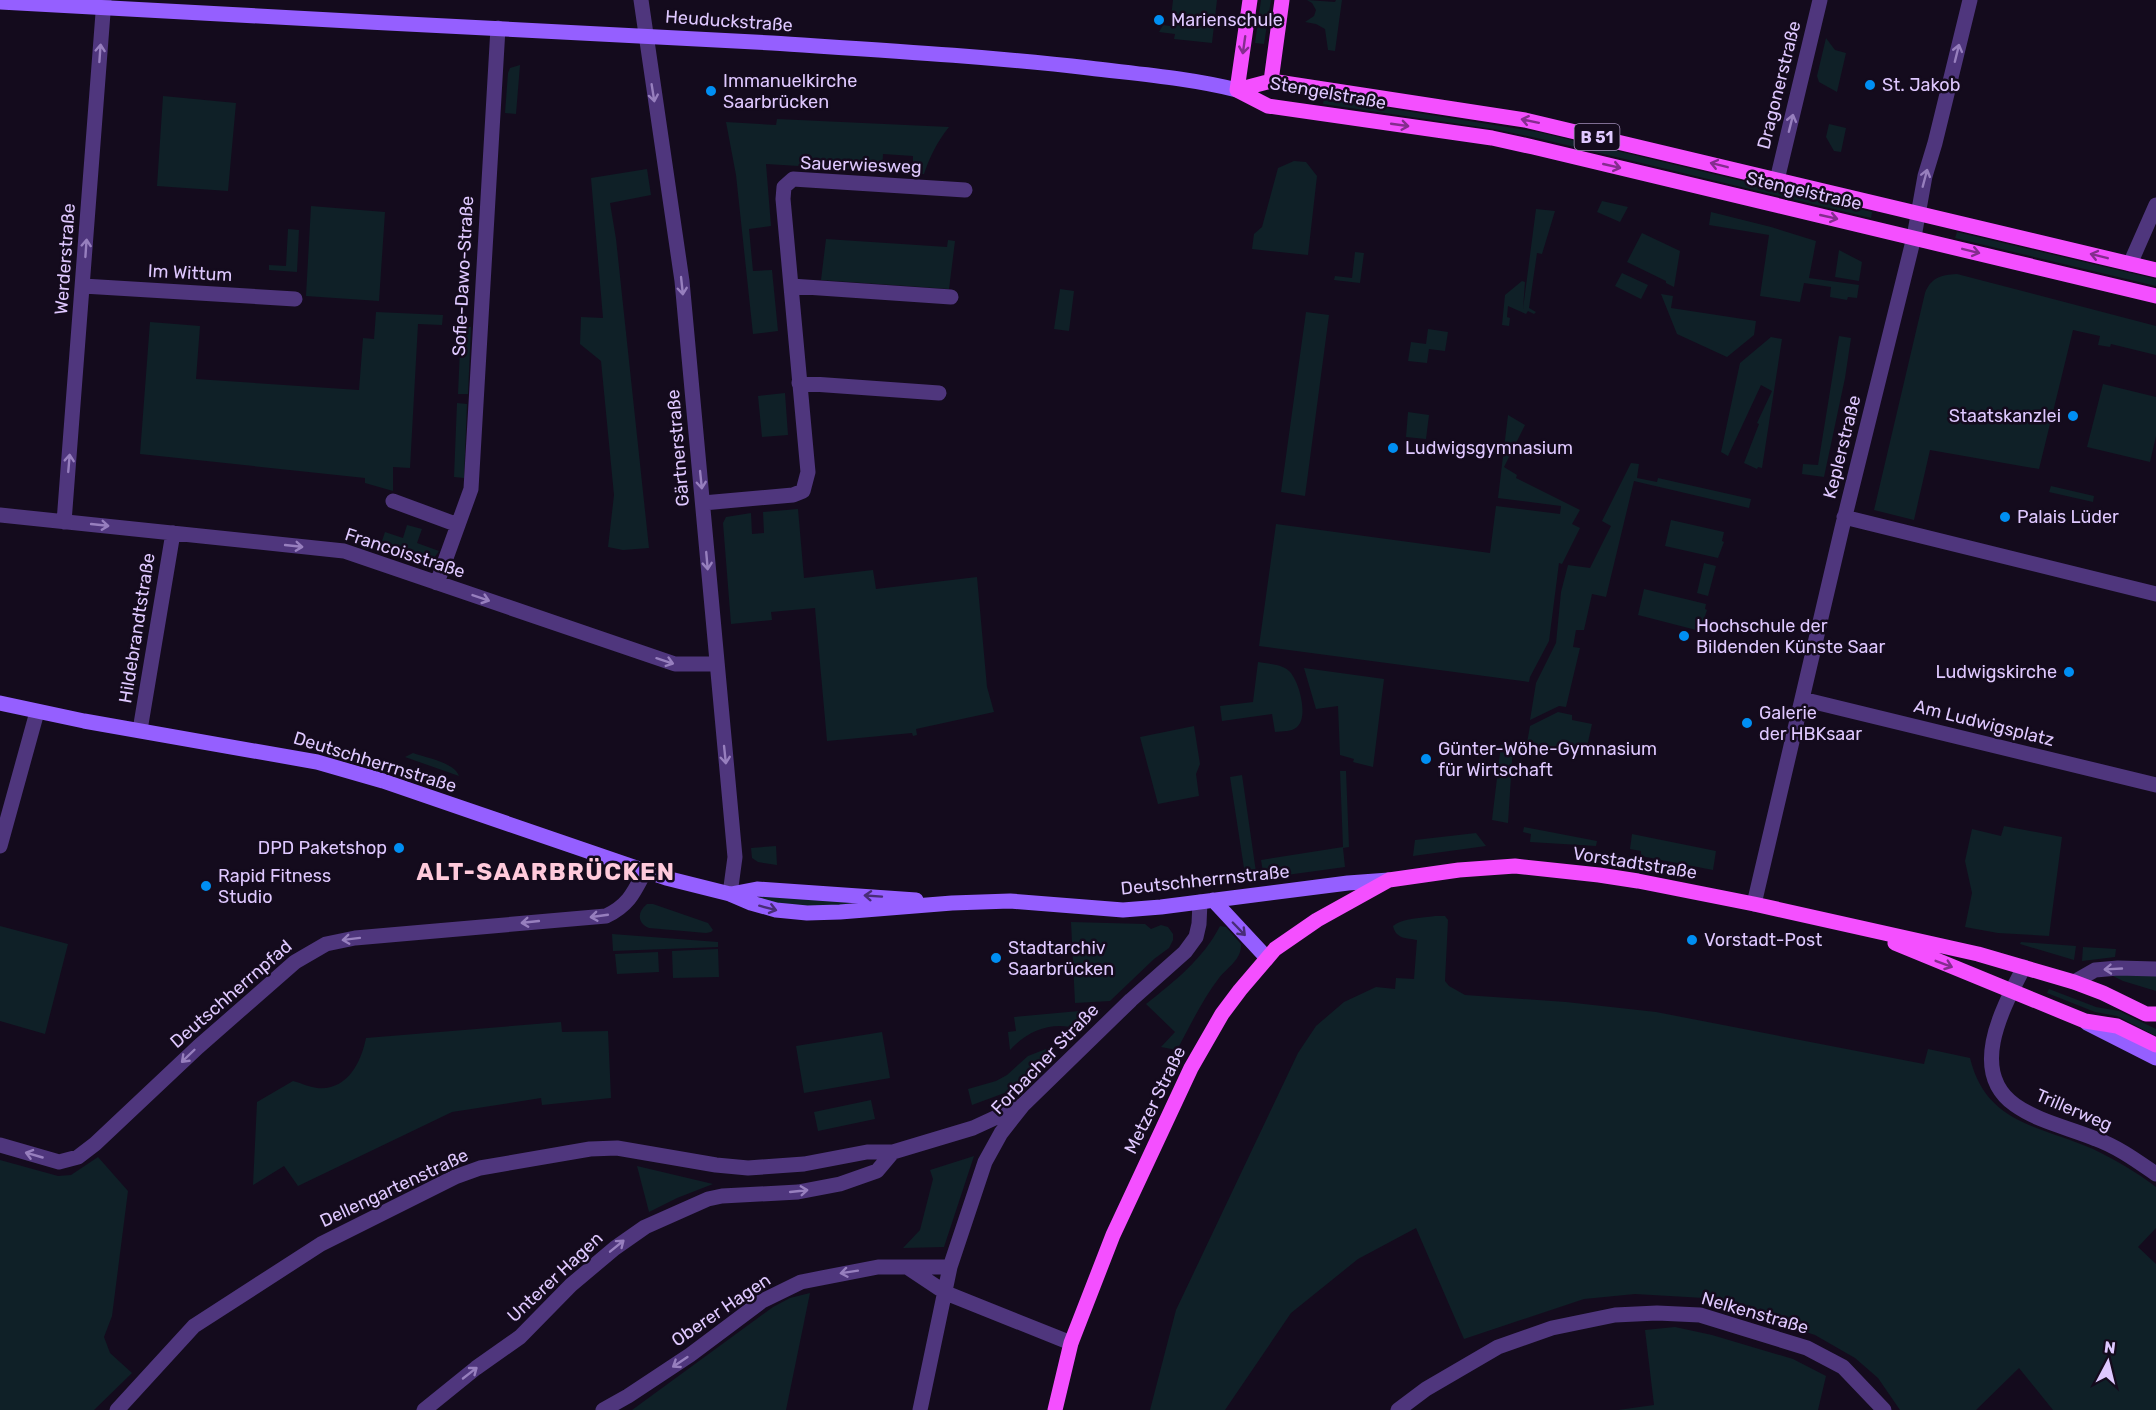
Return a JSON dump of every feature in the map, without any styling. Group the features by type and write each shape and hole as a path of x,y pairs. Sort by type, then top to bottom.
{"main road":[{"path":"1237,90 1250,0"},
{"path":"1271,81 1282,0"},
{"name":"Heuduckstraße","path":"0,2 104,4 645,35 1007,59 1130,73 1237,90"},
{"name":"Stengelstraße","path":"1237,90 1271,81 1525,120 2156,270"},
{"name":"Stengelstraße","path":"1237,90 1268,106 1492,138 2156,296"},
{"name":"Deutschherrnstraße","path":"0,703 37,712 317,762 383,781 645,871 730,894 757,889 952,903 1010,902 1123,910 1389,880"},
{"name":"Vorstadtstraße","path":"1389,880 1459,870 1515,866 1619,878 1754,904 1978,954 2074,982 2153,1016"},
{"name":"Metzer Straße","path":"1055,1410 1071,1343 1113,1235 1191,1068 1222,1014 1266,957 1311,924 1389,880"},
{"path":"1206,901 1266,957"},
{"name":"Vorstadtstraße","path":"1872,932 1912,951 2085,1021 2156,1058"},
{"path":"2085,1021 2117,1026 2156,1045"}],"street":[{"name":"Gärtnerstraße","path":"641,0 682,281 735,857 730,894"},
{"name":"Dragonerstraße","path":"1777,180 1820,0"},
{"name":"Keplerstraße","path":"1754,904 1914,237 1925,176 1970,0"},
{"name":"Werderstraße","path":"64,522 104,4"},
{"name":"Sofie-Dawo-Straße","path":"438,583 471,489 498,28"},
{"name":"Sauerwiesweg","path":"703,503 793,495 803,491 808,472 783,199 784,187 793,179 965,190"},
{"path":"2130,264 2156,205"},
{"name":"Im Wittum","path":"83,286 295,298"},
{"path":"791,286 951,297"},
{"path":"799,383 939,393"},
{"path":"393,501 458,525"},
{"name":"Francoisstraße","path":"0,515 344,551 675,664 716,664"},
{"path":"1845,517 2156,594"},
{"name":"Hildebrandtstraße","path":"140,730 173,533"},
{"name":"Am Ludwigsplatz","path":"1802,699 2156,785"},
{"path":"0,846 37,712"},
{"name":"Deutschherrnpfad","path":"0,1145 59,1162 78,1157 95,1144 245,1004 295,962 326,944 355,938 606,916 620,909 635,891 645,871"},
{"name":"Forbacher Straße","path":"921,1410 950,1267 985,1162 1001,1133 1023,1105 1131,1000 1185,952 1196,936 1206,901"},
{"name":"Trillerweg","path":"2024,967 1997,1027 1992,1048 1991,1069 1998,1087 2014,1105 2038,1118 2099,1140 2156,1174"},
{"path":"2074,982 2095,970 2156,969"},
{"name":"Dellengartenstraße","path":"117,1410 194,1326 321,1244 444,1182 480,1168 590,1149 617,1148 716,1165 748,1168 804,1164 867,1152 892,1152 973,1128 1023,1105"},
{"name":"Unterer Hagen","path":"424,1410 476,1368 520,1337 571,1285 615,1248 645,1227 697,1203 722,1196 798,1192 840,1184 877,1171 892,1152"},
{"name":"Oberer Hagen","path":"603,1410 690,1355 762,1301 801,1282 878,1267 950,1267"},
{"path":"907,1267 946,1293 1071,1343"},
{"name":"Nelkenstraße","path":"1398,1410 1426,1389 1498,1347 1552,1328 1615,1316 1657,1313 1700,1315 1808,1347 1843,1368 1884,1410"}],"shaded area":[{"path":"1173,0 1217,0 1212,43 1174,39 1175,34 1159,32 1163,25 1170,26"},
{"path":"1261,0 1271,0 1264,44 1255,43"},
{"path":"1307,0 1335,2 1342,0 1335,51 1328,50 1325,29 1305,22 1314,16 1316,10"},
{"path":"1826,38 1835,50 1846,53 1837,92 1819,82 1817,76"},
{"path":"520,65 516,114 505,113 508,73 510,68"},
{"path":"163,96 236,103 228,191 157,186"},
{"path":"1324,98 1538,132 1872,212 1871,218 1537,138 1494,129 1323,104"},
{"path":"777,119 949,127 934,149 924,174 913,174 913,156 883,154 882,171 766,164 771,226 749,229 753,271 772,270 778,331 753,334 736,175 726,122 776,125"},
{"path":"1829,124 1846,128 1841,152 1834,151 1826,137"},
{"path":"1294,161 1306,162 1317,176 1308,255 1252,249 1254,234 1262,227 1278,168"},
{"path":"647,169 651,195 610,203 616,239 649,548 623,550 608,547 614,495 601,361 580,344 581,317 603,318 591,178"},
{"path":"1602,201 1628,207 1620,222 1597,212"},
{"path":"311,206 385,212 379,301 306,296"},
{"path":"1536,209 1555,211 1542,254 1537,253 1529,308 1536,312 1534,314 1528,311 1526,314 1508,306 1509,326 1502,325 1505,295 1522,281 1525,282 1523,309"},
{"path":"1711,212 1816,241 1809,278 1859,285 1857,298 1848,297 1847,300 1830,297 1831,287 1804,283 1800,302 1760,296 1769,235 1709,225"},
{"path":"288,229 299,230 297,272 269,270 269,265 286,266"},
{"path":"1957,232 2156,279 2156,286 1955,238"},
{"path":"1642,233 1680,251 1674,287 1627,262"},
{"path":"826,239 947,247 948,240 955,241 949,289 821,280"},
{"path":"1839,250 1862,262 1859,281 1835,277"},
{"path":"1355,252 1364,253 1360,283 1334,280 1335,276 1352,278"},
{"path":"1622,273 1648,285 1641,299 1615,286"},
{"path":"1957,274 2156,326 2156,355 2111,344 2110,347 2098,345 2100,336 2073,330 2039,469 1930,450 1914,520 1874,510 1925,293 1937,278"},
{"path":"1060,289 1074,291 1069,331 1054,329"},
{"path":"1661,294 1673,296 1671,308 1756,321 1754,335 1727,357 1677,334"},
{"path":"376,312 443,315 442,325 418,324 410,468 393,467 393,491 365,483 365,478 140,454 150,322 200,326 196,379 359,390 363,338 374,339"},
{"path":"1306,312 1329,315 1305,496 1281,492"},
{"path":"461,327 471,327 468,394 458,394"},
{"path":"1428,329 1448,332 1445,351 1429,349 1427,363 1408,361 1411,342 1426,344"},
{"path":"1839,336 1851,338 1824,477 1802,474 1803,464 1818,465"},
{"path":"1771,337 1782,339 1762,468 1757,469 1744,463 1759,424 1757,423 1772,391 1761,385 1728,456 1721,452 1740,363"},
{"path":"2103,384 2156,397 2156,436 2150,462 2087,447"},
{"path":"785,393 788,435 762,437 758,396"},
{"path":"457,403 467,404 464,478 454,477"},
{"path":"1408,412 1429,415 1426,439 1406,437"},
{"path":"1508,415 1525,425 1504,467 1517,475 1516,478 1580,510 1572,524 1580,528 1562,564 1559,563 1549,641 1529,682 1259,646 1276,524 1490,553 1496,506 1560,514 1561,506 1498,498"},
{"path":"1631,463 1639,464 1637,478 1657,482 1658,478 1751,499 1749,508 1634,481 1606,597 1592,594 1584,630 1576,630 1573,647 1580,648 1566,707 1559,706 1530,720 1536,683 1556,643 1561,592 1568,565 1590,568 1611,526 1602,521"},
{"path":"2051,486 2094,496 2093,502 2049,492"},
{"path":"798,509 804,578 873,570 876,589 977,577 987,687 994,712 916,729 917,735 913,736 912,733 827,741 815,608 771,612 772,620 731,624 723,523 726,517 751,513 752,534 764,533 763,512"},
{"path":"1671,520 1724,532 1722,541 1724,542 1718,558 1665,546"},
{"path":"407,525 422,529 417,543 439,551 432,561 381,544 385,532 403,538"},
{"path":"1704,563 1716,566 1708,596 1697,593"},
{"path":"1644,589 1706,604 1705,609 1707,610 1700,631 1638,615"},
{"path":"1258,662 1282,667 1293,676 1299,690 1302,707 1301,722 1295,729 1275,732 1272,714 1222,721 1220,706 1253,702"},
{"path":"1304,668 1384,679 1373,767 1353,762 1354,759 1340,755 1338,706 1316,709"},
{"path":"1558,712 1572,715 1572,720 1592,724 1585,756 1527,743 1530,726"},
{"path":"1194,726 1200,764 1196,774 1199,796 1158,804 1140,737"},
{"path":"1501,745 1513,746 1508,823 1492,820"},
{"path":"413,753 452,767 459,776 405,757"},
{"path":"1340,771 1346,771 1349,847 1343,848 1345,867 1264,878 1261,860 1343,847"},
{"path":"1242,775 1257,879 1246,881 1230,777"},
{"path":"2004,826 2062,837 2049,936 1998,933 1965,927 1972,893 1965,861 1972,829 2001,836"},
{"path":"1524,827 1597,841 1596,846 1530,842 1531,834 1523,832"},
{"path":"1476,833 1486,846 1413,856 1415,840"},
{"path":"1632,834 1716,851 1713,870 1641,856 1641,851 1630,849"},
{"path":"776,846 777,865 758,862 752,858 751,848"},
{"path":"761,895 850,901 850,906 794,905 761,899"},
{"path":"647,904 708,923 713,930 706,933 649,928 640,920 641,910"},
{"path":"1445,916 1448,920 1445,981 1449,986 1465,995 1566,1002 1656,1012 1924,1064 1928,1049 1970,1058 1978,1080 1989,1097 2002,1110 2035,1128 2101,1153 2134,1171 2156,1187 2156,1228 2138,1247 2156,1264 2156,1410 2053,1410 2019,1368 1976,1410 1900,1410 1878,1378 1855,1358 1815,1335 1704,1298 1635,1294 1584,1299 1464,1339 1416,1228 1358,1259 1291,1313 1225,1410 1150,1410 1176,1310 1298,1053 1316,1026 1344,1002 1376,987 1395,989 1396,978 1414,979 1417,940 1399,936 1393,926 1407,920"},
{"path":"1071,922 1145,924 1151,929 1161,925 1168,927 1173,934 1173,940 1169,948 1154,959 1110,1001 1075,1003"},
{"path":"0,926 68,944 45,1034 0,1021"},
{"path":"1220,926 1226,927 1241,944 1239,954 1207,995 1177,1050 1161,1047 1175,1032 1146,1004 1197,959"},
{"path":"612,934 718,942 718,947 613,951"},
{"path":"2021,942 2076,946 2074,960 2020,944"},
{"path":"2083,947 2116,949 2115,957 2082,961"},
{"path":"718,949 719,977 673,978 672,951"},
{"path":"658,952 659,972 617,974 615,954"},
{"path":"2109,974 2156,975 2156,991 2123,981"},
{"path":"2049,989 2096,1007 2119,1011 2156,1029 2156,1036 2117,1016 2095,1012 2047,993"},
{"path":"1101,1009 1081,1030 1061,1026 1042,1029 1025,1037 1010,1050 1008,1032 1016,1031 1014,1017"},
{"path":"561,1022 562,1032 608,1031 611,1098 542,1105 541,1098 452,1112 298,1186 284,1166 253,1185 257,1102 293,1081 317,1088 337,1085 351,1074 356,1066 366,1038"},
{"path":"882,1032 890,1078 804,1093 796,1046"},
{"path":"1046,1049 1057,1053 1029,1084 972,1105 968,1089 996,1081 1007,1075 1028,1056"},
{"path":"871,1100 875,1119 818,1131 814,1112"},
{"path":"974,1156 944,1247 903,1248 920,1230 933,1179 930,1170"},
{"path":"98,1157 128,1191 112,1316 104,1337 110,1353 132,1373 94,1410 0,1410 0,1160 58,1176 71,1175"},
{"path":"637,1166 713,1184 649,1212"},
{"path":"810,1293 786,1410 632,1410 773,1307 790,1298"},
{"path":"1675,1327 1712,1335 1793,1359 1826,1376 1818,1410 1618,1410 1654,1405 1645,1330"}],"place":[{"name":"Marienschule","path":"1159,20"},
{"name":"St. Jakob","path":"1870,85"},
{"name":"Immanuelkirche Saarbrücken","path":"711,91"},
{"name":"Staatskanzlei","path":"2073,416"},
{"name":"Ludwigsgymnasium","path":"1393,448"},
{"name":"Palais Lüder","path":"2005,517"},
{"name":"Hochschule der Bildenden Künste Saar","path":"1684,636"},
{"name":"Ludwigskirche","path":"2069,672"},
{"name":"Galerie der HBKsaar","path":"1747,723"},
{"name":"Günter-Wöhe-Gymnasium für Wirtschaft","path":"1426,759"},
{"name":"DPD Paketshop","path":"399,848"},
{"name":"Rapid Fitness Studio","path":"206,886"},
{"name":"Vorstadt-Post","path":"1692,940"},
{"name":"Stadtarchiv Saarbrücken","path":"996,958"}],"district":[{"name":"ALT-SAARBRÜCKEN","path":"546,872"}]}
